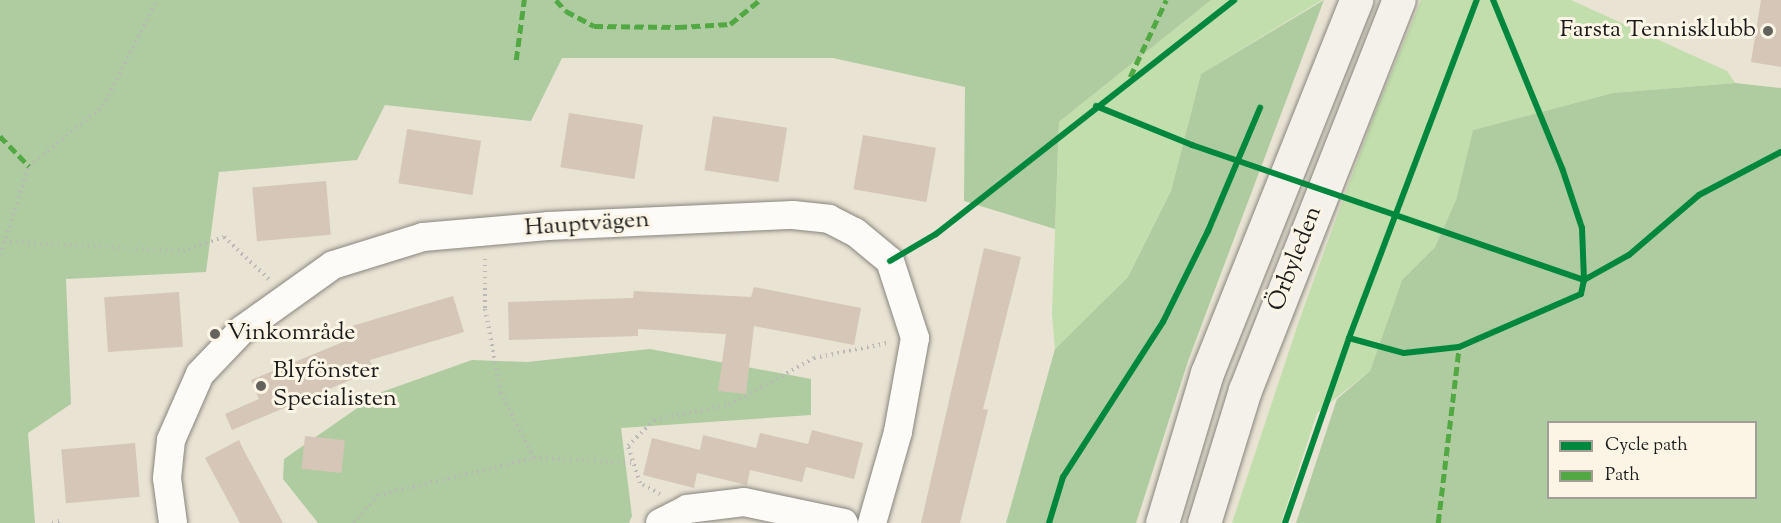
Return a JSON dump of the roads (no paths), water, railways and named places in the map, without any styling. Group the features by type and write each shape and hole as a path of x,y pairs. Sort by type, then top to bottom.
{"main road":[{"name":"Örbyleden","path":"1162,523 1207,373 1356,0"},
{"name":"Örbyleden","path":"1204,523 1245,390 1399,0"}],"street":[{"name":"Hauptvägen","path":"173,523 167,478 171,440 185,401 200,374 242,330 333,265 423,237 793,215 829,219 855,232 890,261 915,338 898,432 872,523"},
{"path":"660,523 687,508 744,502 844,523"}],"place":[{"name":"Farsta Tennisklubb","path":"1768,31"},
{"name":"Vinkområde","path":"215,334"},
{"name":"Blyfönster Specialisten","path":"261,386"}]}
